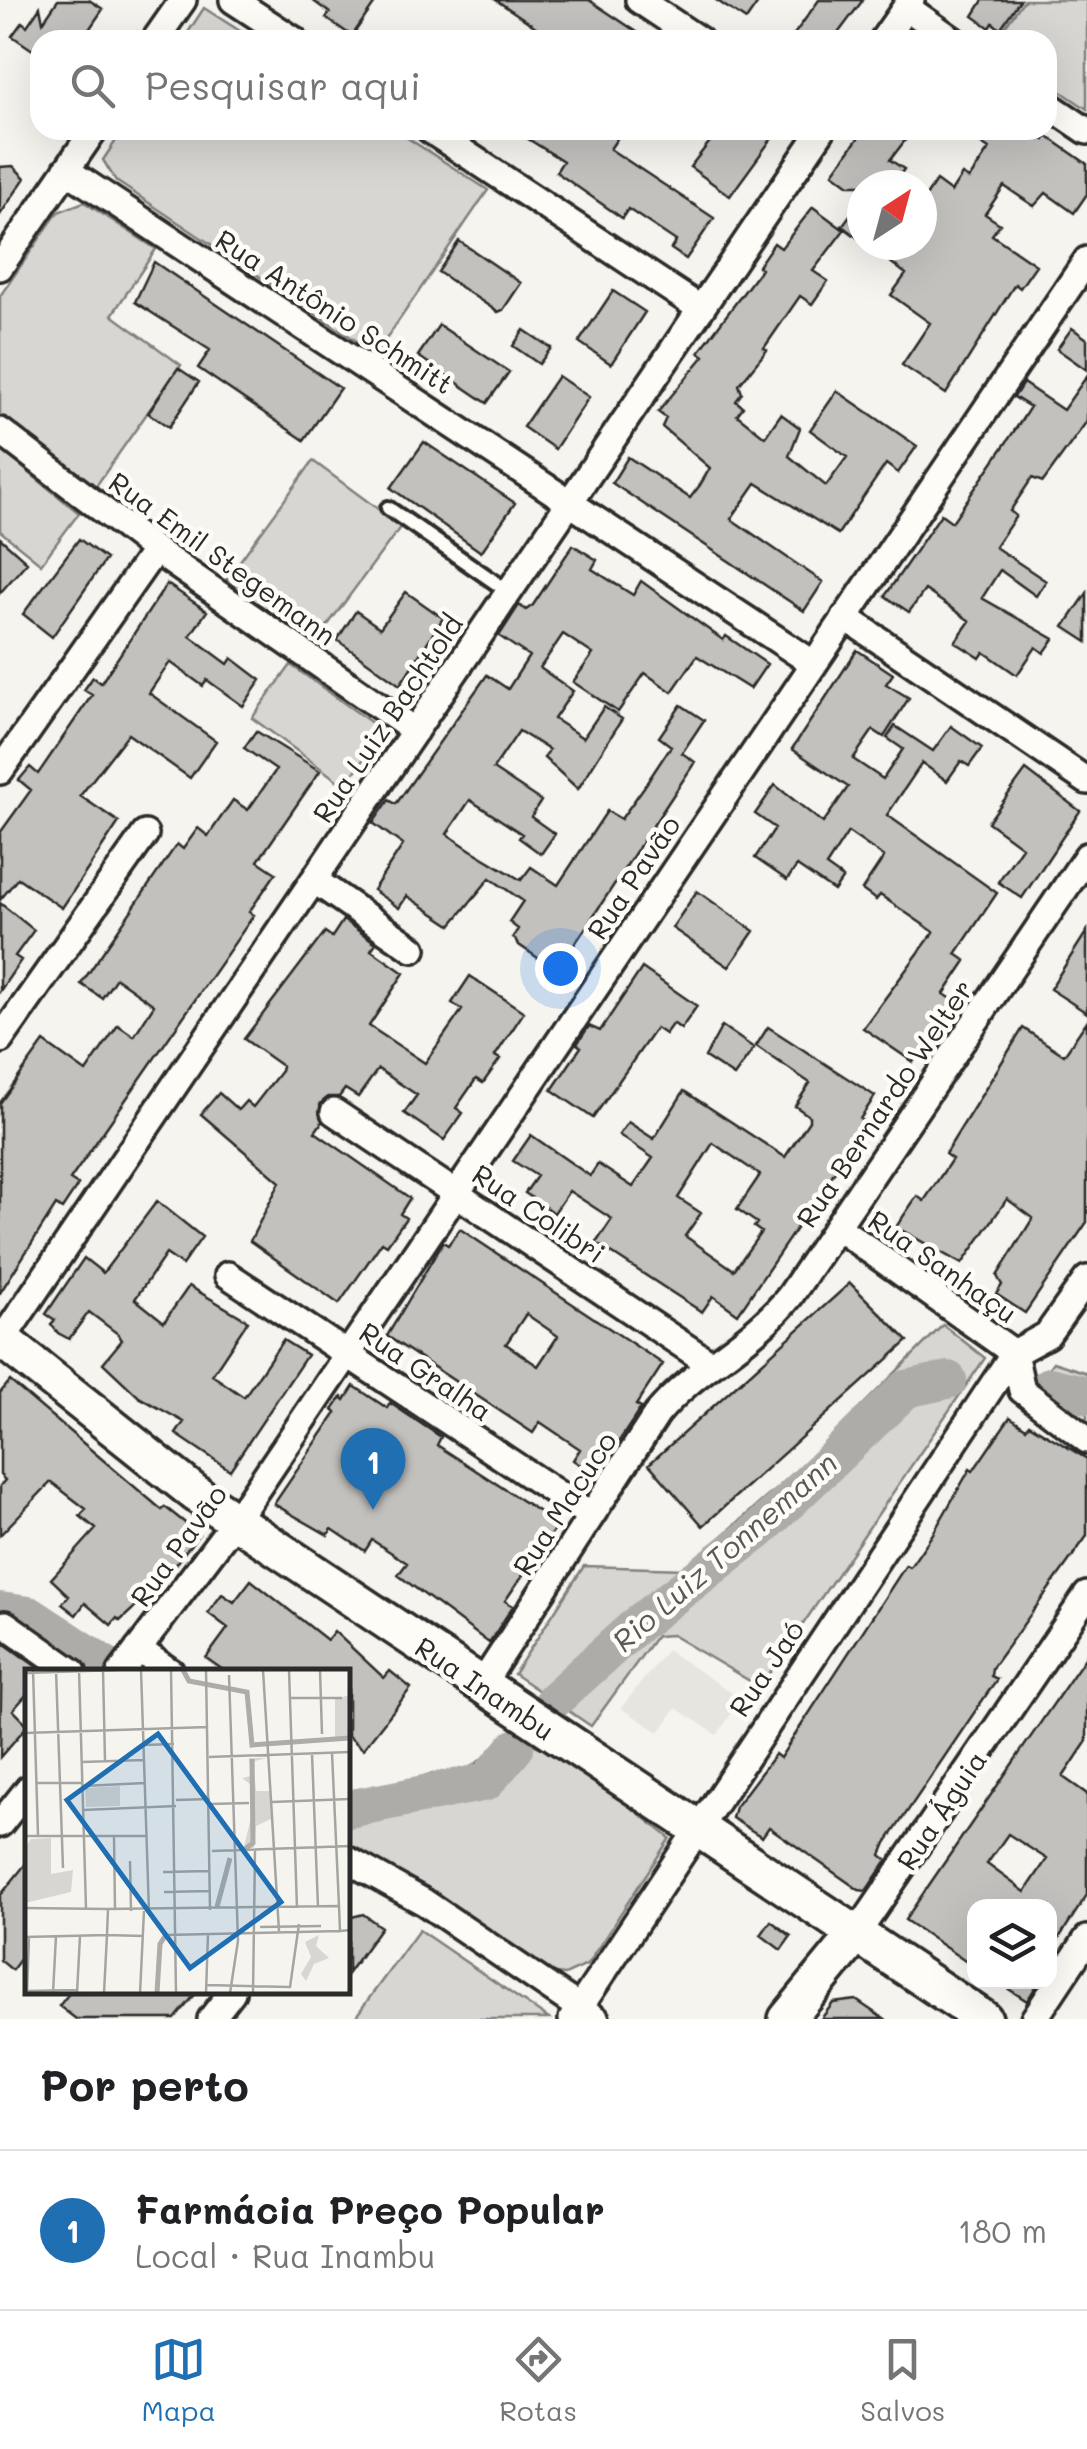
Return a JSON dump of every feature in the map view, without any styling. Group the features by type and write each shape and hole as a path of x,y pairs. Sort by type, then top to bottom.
{"main road":[{"name":"Rua Inambu","path":"1,1339 122,1437 235,1521 984,2019"},
{"name":"Rua Águia","path":"787,2019 856,1934"}],"street":[{"path":"162,30 182,0"},
{"path":"233,0 279,30"},
{"path":"639,0 684,30"},
{"path":"891,30 908,4 941,30"},
{"path":"1057,111 1087,131"},
{"path":"0,267 87,140"},
{"path":"445,140 701,309"},
{"name":"Rua Luiz Bachtold","path":"1,1339 815,140"},
{"name":"Rua Antônio Schmitt","path":"66,170 814,664"},
{"name":"Rua Pavão","path":"129,1660 235,1521 1087,260"},
{"name":"Rua Emil Stegemann","path":"0,431 155,550 415,731"},
{"path":"0,771 155,550"},
{"path":"845,618 1087,781"},
{"path":"0,1040 145,834"},
{"name":"Rua Bernardo Welter","path":"712,1364 773,1317 1087,856"},
{"path":"314,880 413,949"},
{"name":"Rua Colibri","path":"334,1112 712,1364"},
{"name":"Rua Sanhaçu","path":"837,1227 1014,1353 1022,1390 1087,1440"},
{"name":"Rua Gralha","path":"228,1275 591,1516"},
{"path":"1014,1353 1047,1335 1087,1279"},
{"name":"Rua Jaó","path":"582,2015 695,1828 1014,1353"},
{"name":"Rua Macuco","path":"482,1686 658,1414 712,1364"},
{"name":"Rua Águia","path":"856,1934 1087,1595"},
{"path":"5,1624 69,1669"},
{"path":"129,1660 160,1669"},
{"path":"0,1824 25,1793"},
{"path":"350,1861 424,1902 582,2015"},
{"path":"1034,2019 1087,1939"},
{"path":"211,2019 230,1994"}],"lane":[{"path":"388,508 509,592"}],"shaded area":[{"path":"1024,0 1087,0 1087,109 1057,89 1057,30 1002,30"},
{"path":"204,8 238,30 190,30"},
{"path":"116,140 410,140 488,190 376,354 116,181 103,160"},
{"path":"84,202 156,249 112,315 181,365 96,486 0,416 0,296 58,212"},
{"path":"0,449 79,513 41,564 0,531"},
{"path":"313,461 401,526 313,645 226,580"},
{"path":"291,665 383,731 345,786 252,718"},
{"path":"943,1325 985,1358 760,1687 672,1635 656,1636 591,1726 514,1674 584,1566 685,1569 803,1465"},
{"path":"1053,1362 1087,1373 1087,1386 1040,1379"},
{"path":"1037,1388 1065,1399 1087,1400 1087,1427"},
{"path":"667,1650 741,1699 717,1735 676,1708 659,1732 621,1708"},
{"path":"512,1738 576,1766 670,1838 587,1965 565,1975 547,1973 350,1851 350,1798 382,1793 432,1774 462,1773"},
{"path":"419,1930 549,2019 354,2019"}],"building":[{"path":"58,0 89,0 103,9 89,30 30,30 30,48 12,36 22,22 27,26 40,7 43,22"},
{"path":"312,0 377,0 356,30 343,30 326,18 330,13"},
{"path":"496,0 589,0 634,30 540,30"},
{"path":"716,0 760,0 746,20"},
{"path":"819,0 863,0 840,30 797,30"},
{"path":"983,0 1020,0 1000,29 993,23 990,28 973,16"},
{"path":"530,140 616,140 610,149 714,218 686,259 671,249 676,241 628,209 622,218 556,172 563,161"},
{"path":"711,140 771,140 730,196 690,167"},
{"path":"857,140 905,140 890,160 903,170 847,170 847,184 833,173"},
{"path":"975,140 1053,140 1087,164 1087,194 1074,213 1046,193 1034,206 1004,186 985,214 1000,224 992,235 1036,265 1020,288 1015,284 946,394 902,365 930,323 891,295 906,274 888,260 937,260 937,182 951,192 962,175 969,179 989,149"},
{"path":"13,166 25,178 0,215 0,167"},
{"path":"813,207 844,230 813,271 828,281 812,304 800,296 764,348 767,350 739,385 742,393 736,401 743,407 737,415 765,437 781,414 800,428 789,456 826,486 847,457 810,430 837,391 917,446 898,473 886,464 838,534 756,483 731,519 823,582 804,611 612,483 628,457 690,498 700,485 710,468 662,427 666,418 658,412 704,356 699,352 761,269 758,266 774,243 781,248"},
{"path":"459,241 521,283 503,310 498,312 438,272"},
{"path":"154,262 340,388 304,440 198,368 210,350 135,302"},
{"path":"613,291 645,312 611,364 579,342"},
{"path":"439,325 509,372 487,403 418,356"},
{"path":"1072,328 1087,339 1087,370 1057,349"},
{"path":"524,330 551,348 539,364 513,346"},
{"path":"178,368 199,382 169,427 148,413"},
{"path":"558,376 589,397 555,449 523,427"},
{"path":"1087,376 1087,421 1043,482 1032,478 1010,511 1016,516 995,547 1046,581 1036,596 1000,570 982,598 1054,639 1044,653 1036,647 1017,675 984,652 980,658 955,642 970,621 925,590 909,612 885,596 941,514 952,522 1021,421 1030,407 1014,397 1023,383 1063,410"},
{"path":"424,442 515,503 481,552 391,488"},
{"path":"0,538 27,562 0,593"},
{"path":"79,539 106,559 52,637 23,614"},
{"path":"573,545 597,560 592,569 633,595 641,581 723,640 726,636 767,664 750,689 697,656 672,692 645,673 618,712 573,682 593,654 563,634 540,668 573,691 554,719 583,738 604,707 622,719 578,789 544,758 549,750 519,731 493,769 541,801 531,817 555,834 541,854 519,838 522,834 470,800 447,834 471,850 521,880 531,867 558,885 607,811 621,819 644,787 671,746 659,737 681,705 704,720 682,753 695,762 557,971 513,937 518,929 509,922 523,901 490,878 451,925 407,896 399,908 373,890 403,845 373,823 389,800 396,804 487,675 508,689 529,656 499,636 519,605 526,610 533,605"},
{"path":"167,584 207,611 190,636 228,664 232,658 261,680 243,706 207,680 203,686 170,662 149,693 216,741 190,778 128,734 80,796 119,822 62,908 18,878 0,900 0,833 31,790 19,780 30,767 38,774 92,695 84,690 93,677 101,683"},
{"path":"406,592 443,618 400,685 337,640 356,611 380,628"},
{"path":"1087,593 1087,642 1064,627"},
{"path":"857,650 893,674 886,684 909,698 884,737 873,730 853,759 883,779 903,749 887,738 895,726 933,751 951,726 982,748 969,766 961,761 947,781 922,763 887,815 997,893 956,954 966,961 944,994 958,1003 913,1062 863,1028 934,932 880,895 876,900 862,890 884,857 848,832 826,866 843,878 834,891 797,866 787,880 755,858 775,828 755,814 775,785 823,823 848,787 792,749"},
{"path":"256,731 320,771 258,861 276,873 249,912 254,915 70,1180 78,1185 62,1209 56,1205 0,1293 0,1103 44,1042 86,1072 118,1025 134,1036 154,1005 116,978 102,998 81,984 177,844 183,849 198,828 208,836 233,800 248,810 276,770 244,748"},
{"path":"1026,770 1080,811 1022,898 998,882 1022,847 988,822"},
{"path":"697,891 754,931 729,967 672,928"},
{"path":"0,903 34,930 15,956 21,960 0,991"},
{"path":"343,920 376,943 371,950 404,973 369,1026 425,1063 462,1010 452,1003 470,976 524,1012 495,1056 500,1059 483,1083 476,1079 456,1108 463,1113 444,1140 404,1113 417,1095 378,1069 358,1097 345,1089 339,1097 328,1097 320,1104 322,1122 315,1132 410,1198 400,1214 406,1218 387,1245 382,1242 339,1304 250,1241 280,1182 201,1114 219,1093 238,1110 246,1101 253,1107 281,1071 282,1066 244,1039 325,932 332,937"},
{"path":"1087,931 1087,1013 1050,989"},
{"path":"642,968 697,1006 681,1029 673,1023 665,1034 656,1028 593,1118 552,1090 581,1047 577,1044 589,1026 600,1031"},
{"path":"1087,1021 1087,1222 1025,1313 996,1294 1002,1285 997,1276 1033,1218 1007,1199 962,1264 896,1227 917,1196 924,1201 952,1159 945,1154 1023,1028 1064,1055"},
{"path":"722,1026 754,1048 734,1076 705,1057"},
{"path":"768,1027 875,1096 860,1119 867,1124 738,1314 713,1296 702,1312 596,1243 612,1219 569,1191 554,1213 525,1193 537,1176 513,1161 531,1135 590,1176 598,1164 633,1187 653,1158 619,1135 628,1122 654,1139 684,1091 785,1157 809,1121 809,1116 795,1106 810,1083 756,1046","holes":["713,1143 760,1175 737,1209 757,1223 754,1227 761,1232 734,1270 685,1236 701,1213 678,1198"]},
{"path":"157,1201 202,1237 182,1265 166,1254 135,1299 164,1322 189,1286 248,1321 212,1375 244,1397 283,1340 307,1355 230,1470 176,1434 184,1422 139,1397 103,1363 122,1340 118,1334 89,1312 69,1339 58,1333 51,1324 55,1320 46,1314 84,1258 103,1273"},
{"path":"460,1229 663,1364 636,1405 641,1408 596,1476 573,1460 580,1449 540,1422 533,1433 387,1336 443,1242 448,1245","holes":["526,1314 558,1336 538,1366 506,1344"]},
{"path":"850,1283 908,1341 703,1526 649,1464"},
{"path":"10,1381 162,1510 165,1507 199,1534 159,1585 111,1625 85,1603 76,1615 62,1604 69,1596 51,1579 96,1529 80,1516 86,1509 51,1482 0,1535 0,1486 5,1480 0,1475 0,1393"},
{"path":"354,1386 387,1408 390,1403 441,1437 437,1445 558,1524 505,1601 513,1606 489,1643 398,1575 407,1563 372,1540 365,1551 332,1529 328,1535 274,1504 336,1413 333,1410"},
{"path":"1010,1417 1087,1459 1087,1536 992,1668 991,1676 997,1679 886,1843 881,1855 887,1860 866,1891 859,1890 769,1827 762,1837 732,1818 735,1807 775,1754 780,1758 906,1565 910,1567 932,1535 970,1469 973,1471"},
{"path":"251,1580 327,1640 334,1631 384,1678 390,1671 411,1688 363,1749 350,1738 350,1669 222,1669 206,1658 228,1628 208,1613 222,1594 234,1602"},
{"path":"2,1642 40,1669 25,1669 25,1696 13,1710 25,1722 25,1728 0,1757"},
{"path":"1087,1655 1087,1741 1063,1777 1087,1794 1087,1895 1057,1941 1057,1899 967,1899 967,1962 905,1920","holes":["1008,1834 1047,1859 1025,1892 987,1864"]},
{"path":"25,1865 25,1953 12,1970 0,1960 0,1896"},
{"path":"363,1914 381,1927 350,1970 350,1917"},
{"path":"771,1921 791,1936 781,1950 761,1935"},
{"path":"1009,1989 1035,1989 1027,2001"},
{"path":"68,1994 195,1994 175,2019 76,2019 59,2006"},
{"path":"856,2000 884,2019 821,2019 833,2003"}],"waterway":[{"name":"Rio Luiz Tonnemann","path":"554,1700 639,1623 758,1531 906,1389 948,1380"},
{"name":"Rio Luiz Tonnemann","path":"1049,1386 1087,1395"},
{"name":"Rio Luiz Tonnemann","path":"0,1611 29,1615 111,1669"},
{"name":"Rio Luiz Tonnemann","path":"350,1809 486,1782 515,1748"}],"place":[{"name":"Farmácia Preço Popular","path":"373,1510"}]}
